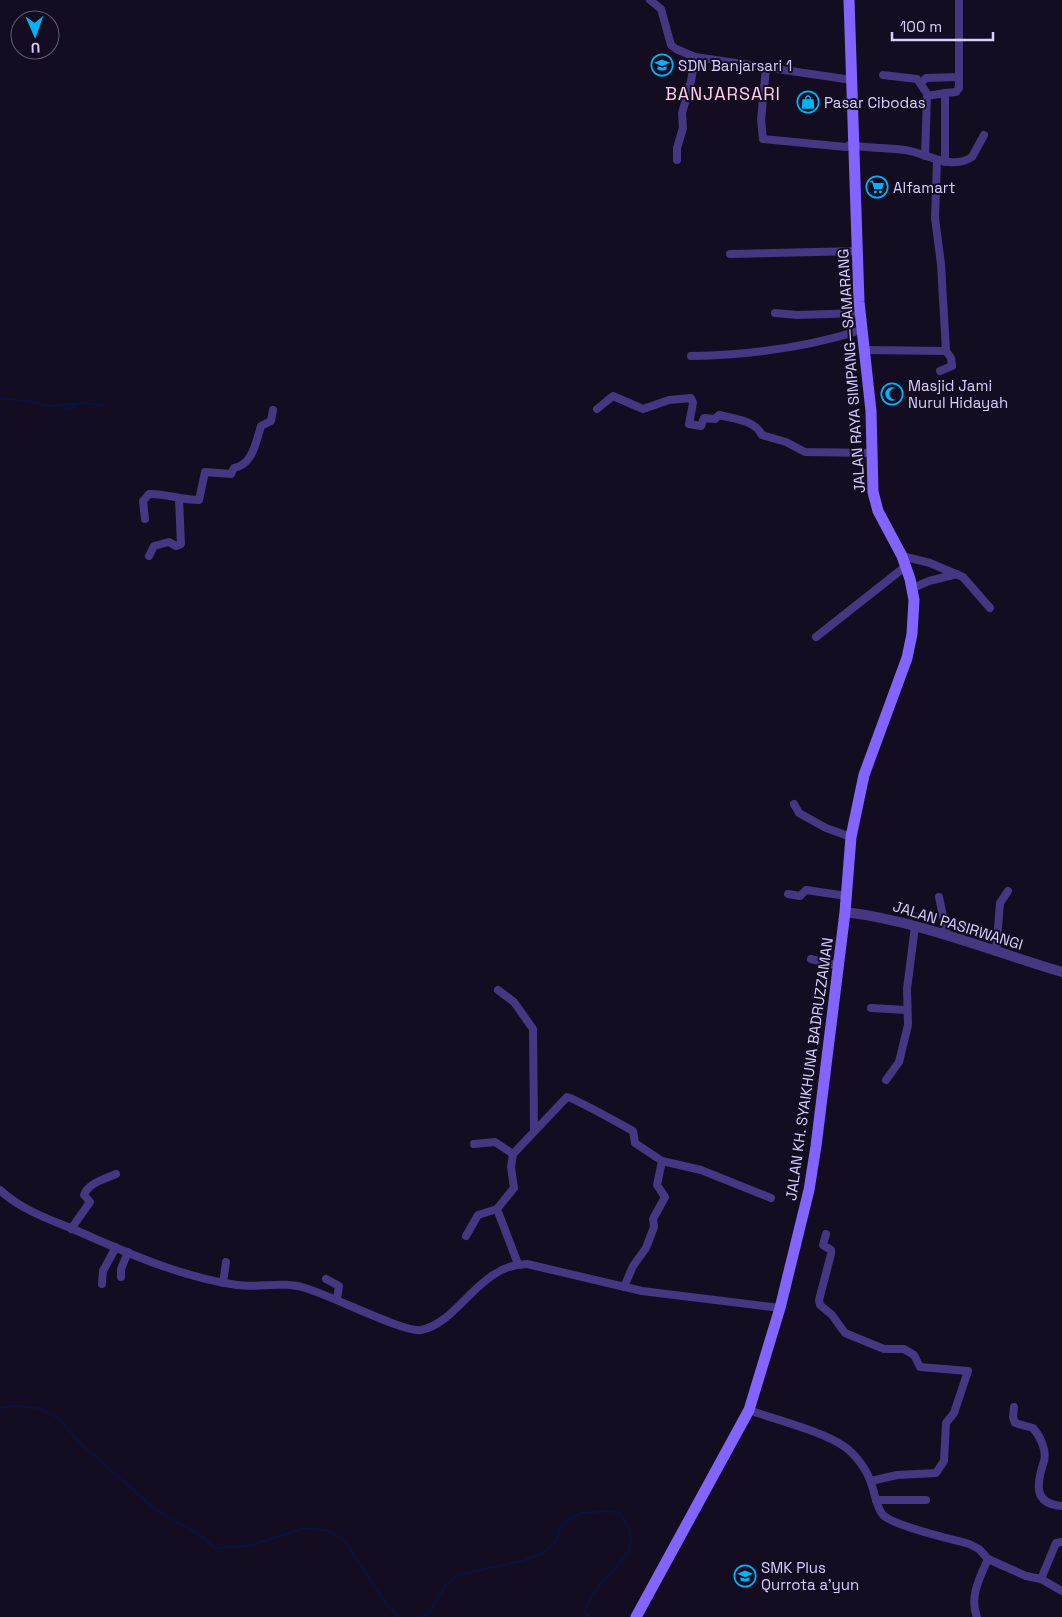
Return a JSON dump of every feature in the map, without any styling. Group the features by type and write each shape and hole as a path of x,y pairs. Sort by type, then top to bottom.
{"main road":[{"name":"JALAN RAYA SIMPANG—SAMARANG","path":"845,912 851,837 864,775 910,648 914,610 913,588 904,561 874,502 872,411 860,313 849,0"},
{"name":"JALAN KH. SYAIKHUNA BADRUZZAMAN","path":"637,1616 749,1410 780,1308 809,1190 845,912"}],"street":[{"path":"650,0 661,9 671,45 676,50 695,57 852,80"},
{"path":"928,95 958,90 959,0"},
{"path":"677,160 677,148 683,128 682,112 691,81 695,57"},
{"path":"766,68 762,120 764,139 846,147 855,144 904,150 941,161 971,158 984,135"},
{"path":"883,75 916,79 921,83 928,95 925,156"},
{"path":"921,83 926,78 958,77"},
{"path":"940,371 952,366 951,358 946,351 935,214 941,161 945,93"},
{"path":"730,254 858,251"},
{"path":"775,313 797,315 860,313"},
{"path":"691,356 788,348 861,330"},
{"path":"864,350 946,351"},
{"path":"597,409 613,396 642,408 669,400 691,398 689,424 701,426 704,418 714,419 719,415 751,423 758,428 762,435 786,442 805,452 872,453"},
{"path":"145,519 144,501 150,494 161,493 179,499 201,499 204,472 231,474 234,468 244,464 254,448 261,426 271,422 273,410"},
{"path":"149,556 154,546 168,542 176,546 181,544 179,499"},
{"path":"816,637 904,561 957,574 965,579 990,608"},
{"path":"913,588 929,581 957,574"},
{"path":"794,804 799,814 826,828 851,837"},
{"path":"788,894 800,896 806,890 847,896"},
{"path":"996,952 1000,903 1008,892"},
{"path":"939,897 947,936"},
{"name":"JALAN PASIRWANGI","path":"845,912 875,916 915,926 1062,972"},
{"path":"886,1080 894,1072 901,1058 908,1023 906,1010 909,965 915,926"},
{"path":"811,959 839,966"},
{"path":"498,990 514,1002 533,1029 534,1130"},
{"path":"871,1008 906,1010"},
{"path":"466,1236 478,1215 497,1209 514,1188 511,1167 513,1154 564,1098 572,1097 586,1107 633,1131 635,1143 662,1161 701,1170 772,1198"},
{"path":"474,1144 495,1142 513,1154"},
{"path":"624,1287 633,1266 646,1248 654,1227 653,1220 665,1197 657,1185 662,1161"},
{"path":"71,1229 90,1202 84,1195 85,1192 91,1186 116,1174"},
{"path":"0,1190 19,1204 71,1229 197,1277 239,1285 298,1286 337,1299 405,1328 420,1330 433,1327 479,1285 518,1264 527,1264 624,1287 684,1298 780,1308"},
{"path":"497,1209 518,1264"},
{"path":"826,1234 823,1245 831,1250 831,1254 819,1300 842,1330 884,1349 904,1349 914,1355 920,1367 968,1370 954,1413 946,1423 944,1461 936,1473 897,1475 871,1481"},
{"path":"102,1284 103,1271 116,1247"},
{"path":"121,1277 121,1269 128,1252"},
{"path":"223,1283 226,1262"},
{"path":"326,1279 339,1286 337,1299"},
{"path":"1014,1407 1013,1417 1015,1423 1033,1428 1042,1443 1044,1459 1038,1479 1040,1494 1045,1500 1062,1506"},
{"path":"749,1410 830,1439 844,1446 855,1456 871,1481 876,1500 883,1515 893,1522 969,1544 979,1549 988,1559 1026,1576 1041,1579 1062,1591"},
{"path":"876,1500 926,1500"},
{"path":"1041,1579 1056,1543 1062,1542"},
{"path":"977,1617 974,1597 980,1576 988,1559"}],"waterway":[{"path":"0,398 34,402 48,406 88,403 105,406"},
{"path":"62,411 76,406"},
{"path":"0,1408 14,1406 38,1408 58,1418 80,1443 156,1510 200,1535 215,1548 247,1546 306,1528 325,1530 335,1534 346,1543 384,1601 399,1617"},
{"path":"421,1617 430,1612 446,1584 459,1575 525,1560 543,1553 555,1543 562,1524 581,1513 608,1511 619,1513 628,1528 631,1541 620,1563 591,1598 584,1613 592,1617"}],"place":[{"name":"SDN Banjarsari 1","path":"662,65"},
{"name":"Pasar Cibodas","path":"808,102"},
{"name":"Alfamart","path":"877,187"},
{"name":"Masjid Jami Nurul Hidayah","path":"892,394"},
{"name":"SMK Plus Qurrota a'yun","path":"745,1576"}],"district":[{"name":"BANJARSARI","path":"723,93"}]}
